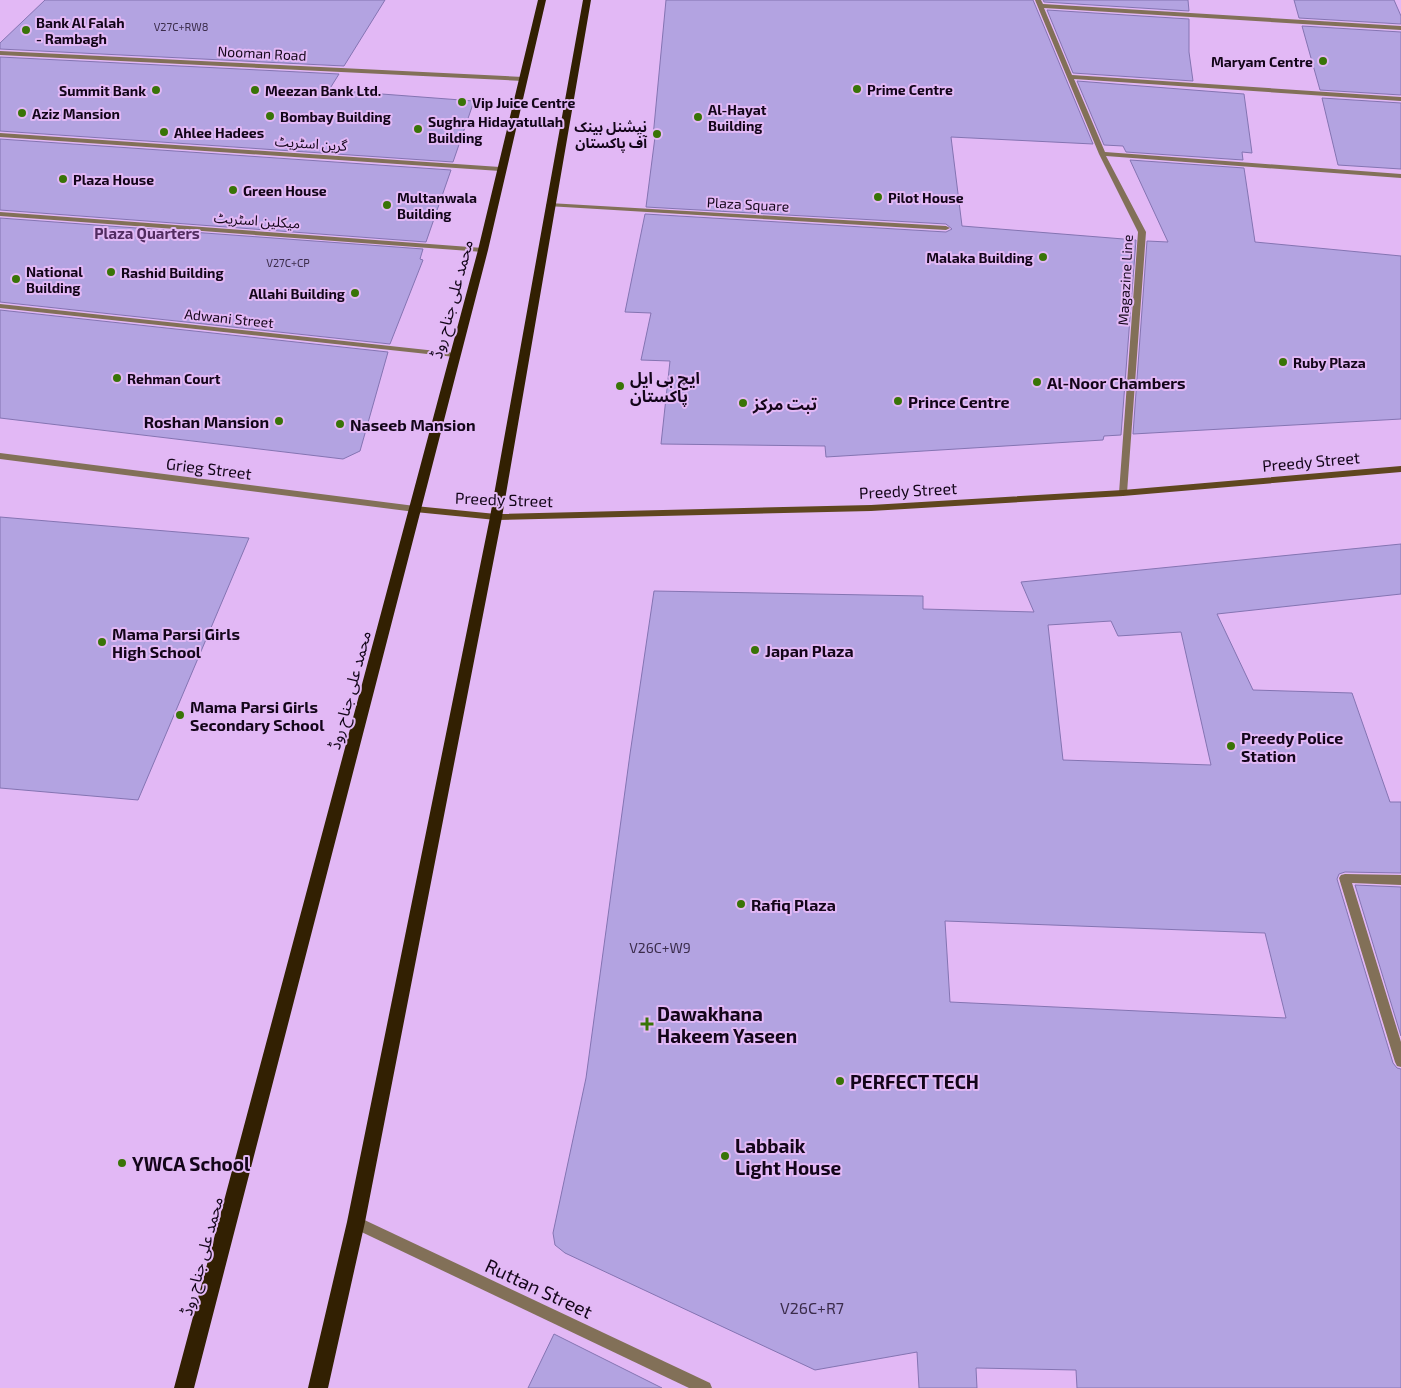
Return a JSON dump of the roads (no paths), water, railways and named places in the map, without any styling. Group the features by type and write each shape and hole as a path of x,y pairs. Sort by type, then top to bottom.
{"highway":[{"name":"محمد علی جناح روڈ","path":"184,1388 483,250 500,168 542,0"},
{"path":"318,1388 356,1222 496,517 549,205 587,0"}],"main road":[{"name":"Preedy Street","path":"415,509 496,517 871,508 1123,493 1401,469"}],"street":[{"path":"1039,3 1401,28"},
{"name":"Magazine Line","path":"1039,3 1102,154 1142,232 1123,493"},
{"name":"Nooman Road","path":"0,53 523,79"},
{"path":"1070,77 1401,99"},
{"name":"گرین اسٹریٹ","path":"0,135 500,168"},
{"path":"1102,154 1401,176"},
{"name":"Plaza Square","path":"549,205 946,228"},
{"name":"میکلین اسٹریٹ","path":"0,214 483,250"},
{"name":"Adwani Street","path":"0,306 455,355"},
{"name":"Grieg Street","path":"0,456 415,509"},
{"path":"1401,880 1345,878 1401,1062"},
{"name":"Ruttan Street","path":"356,1222 705,1388"}],"place":[{"name":"Bank Al Falah - Rambagh","path":"26,30"},
{"name":"Maryam Centre","path":"1323,61"},
{"name":"Prime Centre","path":"857,89"},
{"name":"Summit Bank","path":"156,90"},
{"name":"Meezan Bank Ltd.","path":"255,90"},
{"name":"Vip Juice Centre","path":"462,102"},
{"name":"Aziz Mansion","path":"22,113"},
{"name":"Bombay Building","path":"270,116"},
{"name":"Al-Hayat Building","path":"698,117"},
{"name":"Sughra Hidayatullah Building","path":"418,129"},
{"name":"Ahlee Hadees","path":"164,132"},
{"name":"نیشنل بینک آف پاکستان","path":"657,134"},
{"name":"Plaza House","path":"63,179"},
{"name":"Green House","path":"233,190"},
{"name":"Pilot House","path":"878,197"},
{"name":"Multanwala Building","path":"387,205"},
{"name":"Malaka Building","path":"1043,257"},
{"name":"Rashid Building","path":"111,272"},
{"name":"National Building","path":"16,279"},
{"name":"Allahi Building","path":"355,293"},
{"name":"Ruby Plaza","path":"1283,362"},
{"name":"Rehman Court","path":"117,378"},
{"name":"Al-Noor Chambers","path":"1037,382"},
{"name":"ایچ بی ایل پاکستان","path":"620,386"},
{"name":"Prince Centre","path":"898,401"},
{"name":"تبت مرکز","path":"743,403"},
{"name":"Roshan Mansion","path":"279,421"},
{"name":"Naseeb Mansion","path":"340,424"},
{"name":"Mama Parsi Girls High School","path":"102,642"},
{"name":"Japan Plaza","path":"755,650"},
{"name":"Mama Parsi Girls Secondary School","path":"180,715"},
{"name":"Preedy Police Station","path":"1231,746"},
{"name":"Rafiq Plaza","path":"741,904"},
{"name":"Dawakhana Hakeem Yaseen","path":"647,1024"},
{"name":"PERFECT TECH","path":"840,1081"},
{"name":"Labbaik Light House","path":"725,1156"},
{"name":"YWCA School","path":"122,1163"}],"district":[{"name":"Plaza Quarters","path":"147,233"}]}
